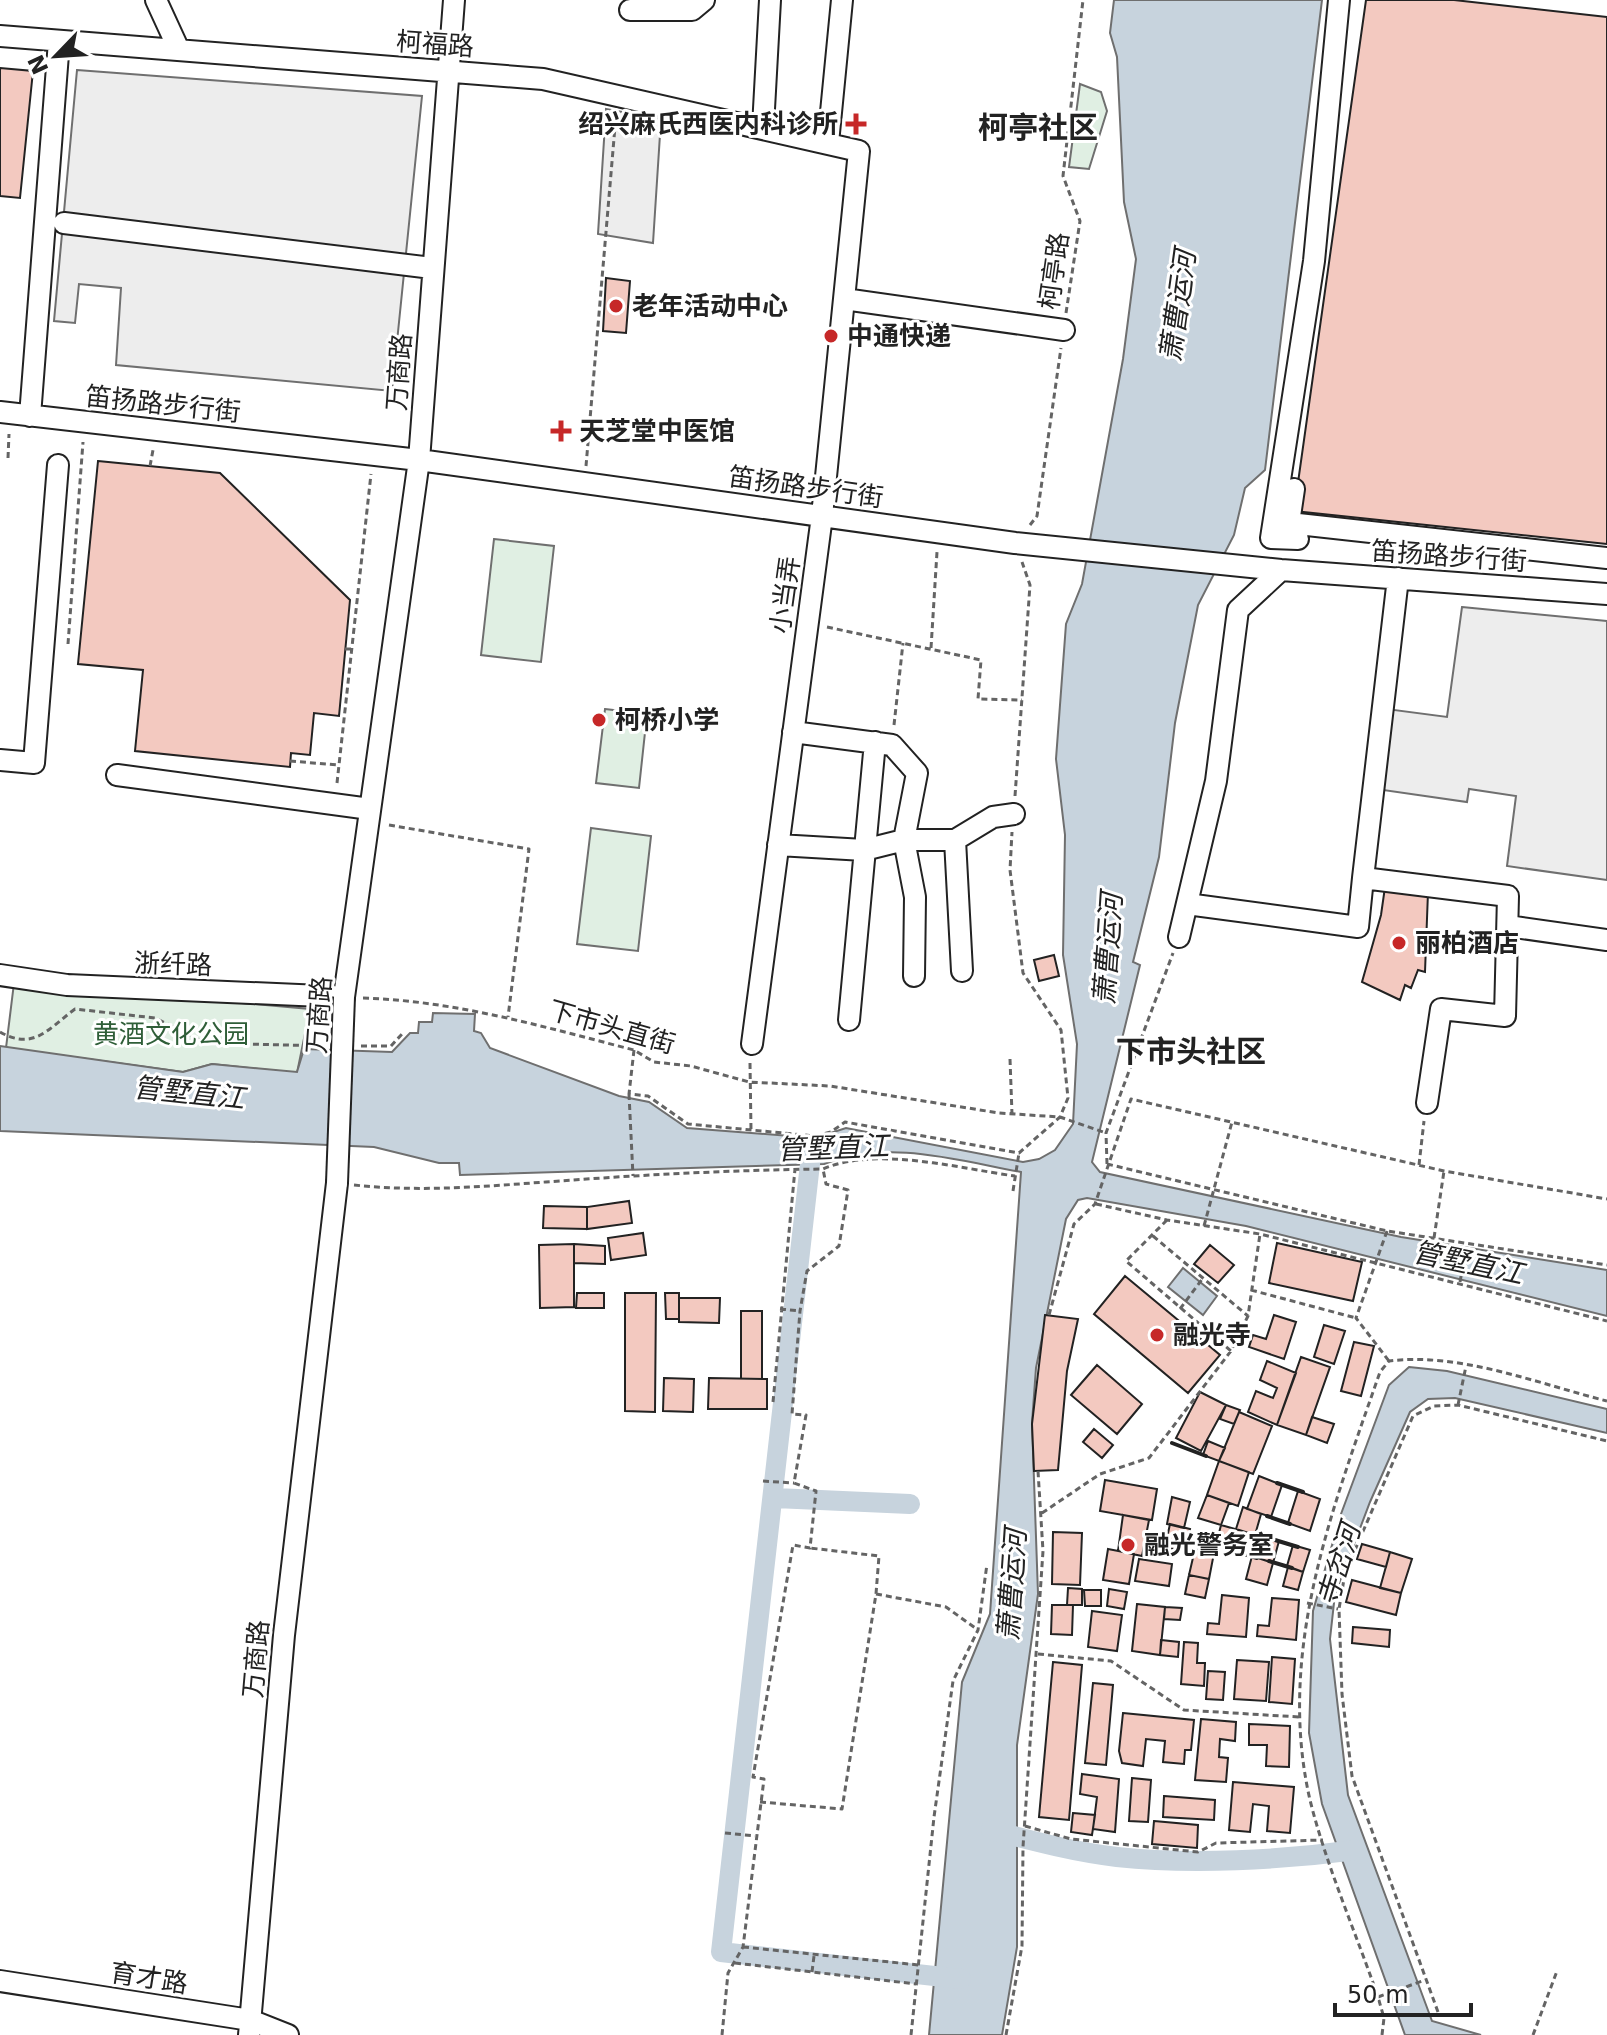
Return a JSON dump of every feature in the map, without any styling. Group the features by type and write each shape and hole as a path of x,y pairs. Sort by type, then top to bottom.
{"street":[{"path":"156,0 179,50"},
{"name":"万商路","path":"249,2027 284,1635 337,1183 344,997 419,460 446,71 454,0"},
{"path":"630,10 692,10 704,0"},
{"path":"763,127 770,0"},
{"path":"828,143 842,0"},
{"path":"1298,539 1271,538 1314,261 1339,0"},
{"path":"1347,28 1351,0"},
{"name":"柯福路","path":"0,36 543,79 859,151"},
{"path":"13,414 59,41"},
{"name":"小当弄","path":"752,1044 822,516 859,151"},
{"path":"64,223 432,268"},
{"path":"844,299 1064,330"},
{"name":"笛扬路步行街","path":"13,414 373,454 1015,543 1281,570 1607,594"},
{"path":"0,760 34,763 58,465"},
{"path":"1294,489 1289,523 1607,558"},
{"path":"1550,589 1553,552"},
{"path":"1179,937 1216,781 1238,610 1281,570"},
{"path":"1187,904 1358,927 1398,578"},
{"path":"793,732 883,743 917,773 904,840 915,897 914,976"},
{"path":"849,1020 864,850 883,743"},
{"path":"117,775 369,815"},
{"path":"778,845 864,850 904,840 955,840 993,817 1014,814"},
{"path":"955,840 962,971"},
{"path":"1363,878 1508,896 1505,1016 1441,1009 1427,1103"},
{"path":"1508,926 1607,940"},
{"name":"浙纤路","path":"0,975 67,985 344,997"},
{"name":"育才路","path":"0,1981 288,2035"}],"path":[{"name":"柯亭路","path":"1015,543 1037,516 1080,221 1063,176 1083,0"},
{"path":"585,483 617,95"},
{"path":"8,458 13,414"},
{"path":"68,644 85,422"},
{"path":"337,783 373,454"},
{"path":"931,649 938,532"},
{"path":"1013,1191 1019,1153 1060,1117 1068,1098 1061,1030 1023,973 1010,870 1030,585 1015,543"},
{"path":"808,623 981,660 978,699 1022,700"},
{"path":"883,743 903,643"},
{"path":"345,649 353,649"},
{"path":"290,761 338,765"},
{"path":"369,815 529,849 508,1017"},
{"path":"1107,1164 1104,1150 1106,1133 1179,937"},
{"name":"下市头直街","path":"344,997 408,999 508,1017 634,1050 654,1062 691,1066 749,1082 830,1086 1012,1114 1060,1117 1106,1133"},
{"path":"0,1032 15,1041 33,1040 75,1009 155,1018 206,1043 327,1046"},
{"path":"359,1046 391,1046 402,1034"},
{"path":"751,1130 749,1082 752,1044"},
{"path":"633,1176 629,1094 634,1050"},
{"path":"1010,1059 1012,1114"},
{"path":"629,1094 648,1096 688,1124 815,1136 831,1132 845,1122 1019,1153"},
{"path":"1049,1315 1074,1224 1095,1204 1131,1099 1444,1171 1607,1199"},
{"path":"1419,1165 1427,1103"},
{"path":"1204,1226 1232,1122"},
{"path":"337,1183 391,1189 458,1188 633,1176 823,1169 845,1159 877,1158 1015,1176"},
{"path":"1107,1164 1387,1231 1607,1265"},
{"path":"773,1402 795,1169"},
{"path":"794,1483 806,1415 792,1414 800,1311 807,1271 839,1246 848,1190 826,1184 823,1169"},
{"path":"1434,1238 1444,1171"},
{"path":"1095,1204 1167,1220 1260,1234 1607,1321"},
{"path":"1167,1220 1126,1261 1231,1351"},
{"path":"1356,1318 1387,1231"},
{"path":"1042,1513 1100,1474 1149,1458 1231,1351 1248,1316 1260,1234"},
{"path":"1152,1235 1248,1316"},
{"path":"1460,1282 1467,1244"},
{"path":"1180,1309 1203,1278"},
{"path":"1250,1289 1356,1318 1389,1361"},
{"path":"780,1309 800,1311"},
{"path":"1382,2035 1384,2018 1378,1997 1310,1800 1299,1717 1307,1603 1334,1504 1380,1372 1389,1361 1406,1359 1466,1366 1607,1401"},
{"path":"1458,1405 1466,1366"},
{"path":"1438,2012 1352,1776 1342,1694 1339,1609 1345,1573 1413,1416 1434,1406 1458,1405 1607,1441"},
{"path":"1006,2035 1022,1946 1023,1847 1038,1654 1042,1513 1038,1471"},
{"path":"763,1481 794,1483 816,1491 810,1548"},
{"path":"722,2035 728,1973 743,1947 755,1836 760,1802 764,1779 753,1777 793,1545 879,1556 876,1594 842,1809 760,1802"},
{"path":"911,2035 934,1817 953,1681 978,1630 987,1564"},
{"path":"876,1594 946,1607 978,1630"},
{"path":"1307,1603 1339,1609"},
{"path":"1038,1654 1111,1661 1184,1710 1299,1717"},
{"path":"1025,1826 1071,1839 1198,1852 1216,1843 1323,1840"},
{"path":"725,1833 755,1836"},
{"path":"743,1947 919,1965"},
{"path":"812,1972 814,1956"},
{"path":"735,1963 916,1984"},
{"path":"1533,2035 1557,1971"},
{"path":"1378,1997 1425,1980"}],"green space":[{"path":"1080,84 1101,92 1107,111 1089,169 1069,167"},
{"path":"494,539 554,546 541,662 481,655"},
{"path":"605,709 647,714 639,788 596,783"},
{"path":"591,828 651,836 638,951 577,944"},
{"name":"黄酒文化公园","path":"14,983 310,1009 297,1073 212,1064 183,1072 6,1048"}],"shaded area":[{"path":"77,70 422,96 392,391 116,365 121,288 79,284 75,323 54,321"},
{"path":"606,109 661,119 653,243 598,234"},
{"path":"1462,607 1607,621 1607,880 1507,866 1516,796 1469,789 1467,802 1376,789 1387,709 1447,717"}],"water":[{"path":"1114,0 1322,0 1265,470 1245,488 1234,535 1198,605 1175,723 1159,857 1133,962 1140,965 1092,1162 1100,1172 1401,1237 1607,1270 1607,1316 1246,1226 1087,1198 1078,1200 1066,1219 1036,1368 1032,1423 1038,1594 1017,1745 1017,1947 1002,2035 929,2035 962,1682 990,1614 1021,1172 897,1152 848,1157 824,1164 460,1175 459,1163 439,1163 374,1147 0,1131 0,1046 183,1072 212,1064 297,1072 304,1049 392,1052 410,1033 418,1033 419,1022 432,1022 433,1013 475,1014 474,1031 481,1033 490,1048 619,1096 649,1102 687,1128 815,1138 846,1128 1023,1162 1039,1159 1055,1150 1073,1124 1077,1044 1063,955 1065,835 1056,759 1066,624 1082,584 1123,359 1136,259 1124,202 1117,57 1110,33"},
{"path":"1183,1268 1217,1296 1203,1315 1168,1287"},
{"name":"寺岔河","path":"1409,1367 1447,1371 1607,1409 1607,1433 1455,1398 1428,1399 1410,1412 1370,1502 1335,1594 1330,1639 1348,1795 1432,2021 1481,2035 1405,2035 1322,1804 1309,1733 1313,1611 1341,1514 1389,1385"}],"building":[{"path":"1366,0 1454,0 1607,17 1607,544 1294,511"},
{"path":"0,68 33,71 20,198 0,196"},
{"name":"老年活动中心","path":"606,278 630,281 626,333 603,331"},
{"path":"98,461 220,473 350,600 339,716 314,713 310,755 291,753 290,767 135,751 143,670 78,664"},
{"name":"丽柏酒店","path":"1385,887 1428,892 1425,972 1418,970 1411,988 1405,985 1400,1000 1362,982 1381,915"},
{"path":"1054,955 1059,976 1039,981 1034,960"},
{"path":"629,1201 632,1223 587,1229 587,1207"},
{"path":"544,1206 587,1207 587,1229 543,1228"},
{"path":"643,1233 646,1255 611,1260 608,1238"},
{"path":"1277,1243 1362,1262 1353,1301 1269,1283"},
{"path":"574,1244 574,1307 540,1308 539,1245"},
{"path":"574,1244 605,1246 605,1264 574,1263"},
{"path":"1210,1245 1234,1265 1218,1283 1194,1264"},
{"name":"融光寺","path":"1125,1276 1220,1355 1188,1393 1094,1314"},
{"path":"577,1293 604,1293 604,1308 576,1308"},
{"path":"625,1293 656,1293 655,1412 625,1411"},
{"path":"665,1293 679,1293 679,1319 666,1319"},
{"path":"679,1298 720,1298 719,1323 679,1322"},
{"path":"741,1311 762,1311 762,1379 741,1379"},
{"path":"1045,1315 1078,1319 1067,1371 1058,1470 1034,1471 1032,1424"},
{"path":"1274,1315 1296,1322 1284,1359 1249,1347 1253,1335 1266,1339"},
{"path":"1324,1325 1345,1331 1334,1364 1314,1357"},
{"path":"1354,1342 1374,1346 1361,1396 1341,1391"},
{"path":"1301,1357 1330,1367 1306,1435 1277,1425"},
{"path":"1267,1361 1296,1373 1277,1425 1248,1412 1256,1391 1273,1398 1277,1388 1260,1380"},
{"path":"1097,1365 1142,1404 1117,1434 1071,1395"},
{"path":"664,1378 694,1379 693,1412 663,1411"},
{"path":"709,1378 767,1379 767,1409 708,1409"},
{"path":"1200,1392 1226,1405 1201,1451 1176,1438"},
{"path":"1226,1405 1240,1410 1234,1424 1220,1419"},
{"path":"1239,1412 1272,1426 1253,1474 1219,1461"},
{"path":"1312,1417 1334,1424 1327,1443 1306,1435"},
{"path":"1094,1429 1113,1445 1102,1458 1083,1442"},
{"path":"1208,1441 1225,1448 1219,1461 1203,1455"},
{"path":"1219,1461 1249,1472 1238,1506 1207,1495"},
{"path":"1259,1476 1282,1485 1271,1517 1247,1509"},
{"path":"1105,1480 1157,1489 1152,1520 1100,1511"},
{"path":"1298,1491 1320,1499 1310,1531 1288,1523"},
{"path":"1207,1495 1229,1503 1221,1525 1198,1518"},
{"path":"1172,1497 1190,1502 1184,1528 1167,1524"},
{"path":"1243,1507 1261,1514 1255,1535 1236,1529"},
{"path":"1123,1515 1149,1520 1142,1556 1118,1551"},
{"path":"1170,1524 1190,1529 1185,1551 1165,1547"},
{"path":"1221,1525 1242,1531 1237,1552 1216,1545"},
{"path":"1053,1532 1082,1533 1080,1585 1052,1584"},
{"path":"1257,1535 1279,1541 1273,1563 1252,1556"},
{"path":"1362,1544 1390,1552 1386,1567 1357,1559"},
{"path":"1293,1545 1310,1550 1303,1572 1287,1566"},
{"path":"1108,1549 1134,1554 1129,1584 1103,1580"},
{"path":"1195,1549 1214,1553 1209,1579 1189,1575"},
{"path":"1390,1552 1412,1559 1401,1593 1380,1588"},
{"path":"1252,1556 1273,1563 1267,1585 1246,1579"},
{"path":"1139,1559 1172,1564 1169,1586 1135,1581"},
{"path":"1288,1567 1303,1572 1298,1590 1283,1586"},
{"path":"1189,1575 1209,1579 1205,1598 1185,1594"},
{"path":"1352,1580 1401,1593 1396,1615 1346,1602"},
{"path":"1068,1588 1082,1589 1082,1605 1067,1605"},
{"path":"1109,1589 1127,1592 1124,1609 1107,1606"},
{"path":"1084,1590 1101,1590 1101,1606 1085,1606"},
{"path":"1222,1595 1249,1598 1246,1637 1207,1634 1208,1623 1219,1624"},
{"path":"1272,1598 1299,1600 1296,1640 1257,1636 1258,1625 1269,1626"},
{"path":"1137,1604 1165,1607 1160,1655 1132,1651"},
{"path":"1052,1605 1073,1605 1072,1635 1051,1634"},
{"path":"1165,1607 1182,1608 1180,1620 1164,1619"},
{"path":"1092,1611 1122,1615 1117,1651 1088,1647"},
{"path":"1353,1627 1390,1630 1389,1647 1352,1643"},
{"path":"1161,1640 1179,1642 1178,1657 1160,1655"},
{"path":"1184,1642 1198,1643 1197,1663 1205,1663 1204,1686 1181,1684"},
{"path":"1272,1657 1295,1659 1292,1704 1269,1702"},
{"path":"1237,1660 1269,1662 1266,1701 1234,1699"},
{"path":"1053,1662 1082,1665 1069,1820 1039,1817"},
{"path":"1208,1671 1225,1672 1223,1700 1206,1699"},
{"path":"1093,1683 1113,1685 1106,1765 1085,1763"},
{"path":"1123,1713 1194,1720 1191,1750 1185,1750 1184,1764 1163,1762 1165,1741 1146,1739 1143,1766 1122,1763 1119,1751"},
{"path":"1201,1719 1236,1722 1235,1741 1220,1739 1219,1757 1228,1758 1226,1782 1195,1780"},
{"path":"1249,1724 1290,1726 1289,1767 1266,1766 1267,1745 1249,1745"},
{"path":"1082,1774 1119,1779 1115,1832 1093,1829 1097,1797 1080,1794"},
{"path":"1132,1778 1151,1780 1148,1822 1129,1821"},
{"path":"1233,1782 1294,1787 1290,1833 1267,1831 1269,1806 1253,1804 1250,1832 1229,1830"},
{"path":"1164,1796 1215,1800 1214,1820 1163,1817"},
{"path":"1073,1813 1095,1815 1092,1835 1071,1832"},
{"path":"1154,1821 1198,1825 1197,1848 1152,1844"}],"waterway":[{"name":"管墅直江","path":"811,1155 721,1952 961,1979"},
{"path":"775,1498 910,1504"},
{"path":"991,1830 1085,1852 1175,1861 1236,1860 1356,1850"}],"wall":[{"path":"1172,1443 1206,1456"},
{"path":"1277,1483 1303,1492"},
{"path":"1267,1516 1290,1524"},
{"path":"1275,1540 1298,1547"},
{"path":"1234,1551 1257,1558"},
{"path":"1269,1561 1292,1568"}],"place":[{"name":"绍兴麻氏西医内科诊所","path":"856,124"},
{"name":"老年活动中心","path":"616,306"},
{"name":"中通快递","path":"831,336"},
{"name":"天芝堂中医馆","path":"561,431"},
{"name":"柯桥小学","path":"599,720"},
{"name":"丽柏酒店","path":"1399,943"},
{"name":"融光寺","path":"1157,1335"},
{"name":"融光警务室","path":"1128,1545"}],"district":[{"name":"柯亭社区","path":"1038,127"},
{"name":"下市头社区","path":"1191,1051"}],"water label":[{"name":"萧曹运河","path":"1178,306"},
{"name":"萧曹运河","path":"1108,949"},
{"name":"萧曹运河","path":"1012,1585"}]}
